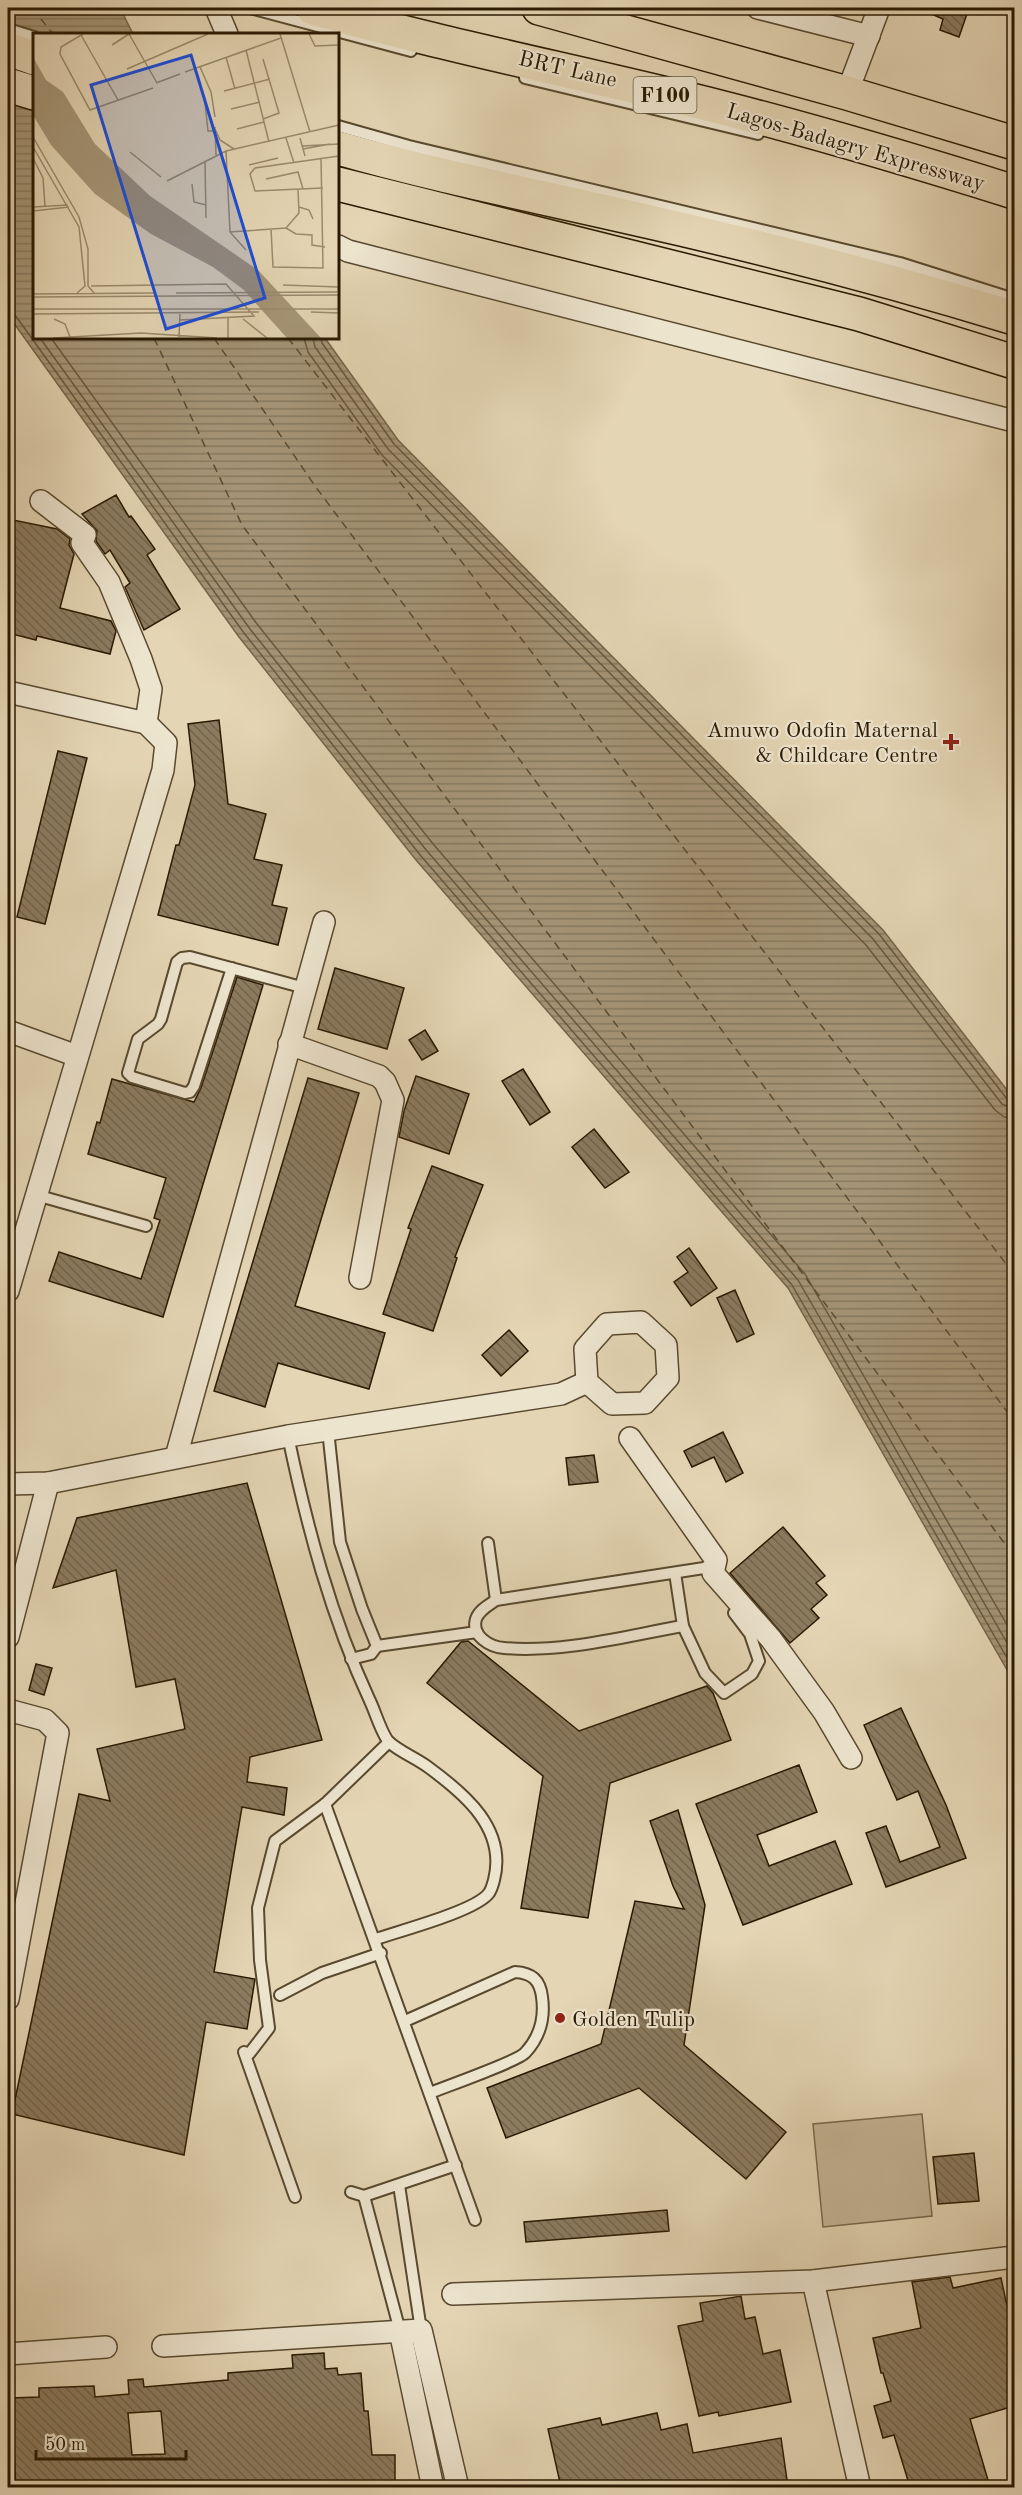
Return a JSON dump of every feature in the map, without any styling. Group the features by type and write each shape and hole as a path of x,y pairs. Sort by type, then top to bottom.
{"main road":[{"name":"Lagos-Badagry Expressway","path":"313,8 488,53 722,108 868,147 1014,192"},
{"name":"Lagos-Badagry Expressway","path":"539,8 847,93 1014,143"},
{"path":"8,50 33,58"},
{"path":"8,85 33,93"},
{"path":"339,148 415,169 794,255 923,290 1014,318"},
{"path":"339,184 859,314 1014,362"}],"street":[{"path":"216,8 227,33"},
{"path":"758,8 869,36"},
{"path":"847,93 879,8"},
{"path":"339,246 348,251 1014,421"},
{"path":"41,501 85,535 82,543 109,582 151,689 146,723"},
{"path":"8,692 146,723 166,743 163,770 8,1291"},
{"path":"176,1457 324,922"},
{"path":"8,1031 77,1056"},
{"path":"289,1044 379,1076 385,1082 393,1100 360,1278"},
{"path":"641,1322 666,1345 668,1378 645,1403 612,1404 587,1382 585,1349 607,1324 641,1322"},
{"path":"8,1484 48,1483 288,1436 561,1394 587,1382"},
{"path":"630,1438 710,1564 713,1574 771,1639 824,1712 851,1758"},
{"path":"8,1637 48,1483"},
{"path":"8,1710 45,1720 58,1734 8,1999"},
{"path":"453,2294 813,2282 1014,2257"},
{"path":"813,2282 860,2487"},
{"path":"163,2346 422,2330 458,2487"},
{"path":"400,2331 433,2487"},
{"path":"8,2354 106,2347"}],"lane":[{"path":"250,8 421,53"},
{"path":"8,29 33,37"},
{"name":"BRT Lane","path":"510,75 771,137"},
{"path":"339,126 409,147 900,263 1014,299"},
{"path":"232,968 190,1092 185,1093 132,1077 128,1073 138,1039 158,1024 161,1019 177,962 182,958 190,957 232,968 305,988"},
{"path":"36,1195 146,1226"},
{"path":"328,1430 340,1542 377,1646"},
{"path":"288,1436 306,1521 351,1659 389,1742 428,1766 466,1798 488,1826 496,1842 494,1880 489,1894 469,1907 376,1939"},
{"path":"488,1543 496,1600"},
{"path":"675,1573 683,1626 705,1673 724,1694 753,1674 759,1661 750,1634 710,1564 675,1573 496,1600 483,1609 476,1619 477,1632 491,1646 515,1648 578,1645 683,1626"},
{"path":"351,1659 371,1654 377,1646 477,1632"},
{"path":"295,2197 244,2052 249,2054 269,2028 260,1960 258,1908 276,1841 325,1803 389,1742"},
{"path":"325,1803 376,1939 475,2220"},
{"path":"280,1995 322,1973 381,1953"},
{"path":"405,2021 515,1971 525,1972 534,1977 540,1986 543,2015 540,2031 523,2055 430,2093"},
{"path":"351,2192 364,2196 456,2165"},
{"path":"399,2185 422,2330"},
{"path":"364,2196 400,2331"}],"shaded area":[{"path":"922,2114 932,2216 823,2227 813,2124"}],"water":[{"path":"8,8 120,8 132,33 33,33 33,339 326,339 398,440 883,930 1014,1099 1014,1682 788,1288 416,860 239,637 8,315"}],"building":[{"path":"918,8 969,8 959,37 940,30 943,19"},
{"path":"116,495 129,517 131,516 155,549 147,555 180,609 144,630 125,587 130,583 110,550 105,554 96,541 97,531 82,514"},
{"path":"8,519 57,529 70,539 69,545 74,554 60,608 111,621 116,631 110,654 37,636 36,640 8,633"},
{"path":"219,720 228,804 266,814 254,859 282,865 272,905 287,908 278,945 158,915 176,845 179,845 195,785 188,724"},
{"path":"58,751 87,758 45,924 17,917"},
{"path":"335,968 404,988 387,1049 318,1029"},
{"path":"237,977 263,985 163,1317 49,1281 59,1252 141,1279 160,1220 154,1218 166,1178 88,1154 97,1122 100,1123 112,1079 194,1102 201,1088"},
{"path":"425,1030 438,1051 422,1060 409,1040"},
{"path":"523,1069 550,1112 530,1125 502,1081"},
{"path":"416,1076 469,1094 449,1154 399,1137 404,1111"},
{"path":"308,1078 359,1093 295,1306 385,1333 369,1389 278,1363 265,1407 214,1391"},
{"path":"594,1129 629,1172 605,1188 572,1147"},
{"path":"432,1166 483,1185 455,1257 457,1258 433,1331 383,1314 411,1229 408,1228"},
{"path":"689,1248 717,1288 691,1306 674,1282 688,1272 677,1257"},
{"path":"735,1290 754,1334 737,1342 717,1298"},
{"path":"509,1330 528,1351 501,1376 482,1355"},
{"path":"723,1432 743,1473 726,1482 714,1457 692,1467 684,1451"},
{"path":"594,1455 598,1482 569,1485 566,1458"},
{"path":"247,1483 322,1740 250,1757 247,1782 287,1788 284,1815 242,1807 214,1972 255,1979 247,2029 206,2022 184,2155 12,2114 79,1794 110,1801 97,1749 185,1729 175,1679 136,1687 116,1570 53,1588 77,1518"},
{"path":"783,1527 825,1576 816,1583 827,1595 811,1609 819,1618 790,1643 730,1573"},
{"path":"468,1641 579,1731 707,1686 713,1693 731,1740 610,1783 588,1918 521,1908 543,1776 427,1683 461,1642"},
{"path":"36,1664 52,1668 44,1695 29,1690"},
{"path":"901,1708 946,1805 966,1858 886,1887 866,1833 886,1826 900,1862 940,1847 918,1791 897,1800 864,1725"},
{"path":"799,1765 817,1812 757,1835 769,1866 835,1841 852,1884 743,1925 696,1804"},
{"path":"678,1810 705,1905 684,2045 786,2132 746,2179 639,2088 506,2138 487,2088 601,2044 635,1901 684,1909 673,1886 650,1821"},
{"path":"974,2153 979,2201 938,2204 933,2157"},
{"path":"667,2210 669,2231 526,2242 524,2222"},
{"path":"950,2277 953,2288 1001,2278 1007,2306 1013,2305 1014,2314 1014,2406 970,2419 990,2487 910,2487 894,2435 883,2438 874,2406 891,2401 883,2373 881,2373 873,2338 921,2328 912,2282"},
{"path":"741,2296 745,2319 755,2317 763,2354 780,2350 791,2402 719,2416 718,2412 699,2416 678,2326 703,2321 700,2303"},
{"path":"324,2353 325,2369 337,2368 338,2375 361,2373 364,2411 368,2411 372,2455 395,2455 395,2487 16,2487 11,2398 39,2397 39,2388 94,2386 95,2397 129,2394 128,2380 143,2379 144,2387 228,2380 228,2373 293,2368 292,2355","holes":["161,2411 165,2454 132,2455 128,2413"]},
{"path":"657,2413 661,2430 687,2424 693,2453 781,2438 788,2487 561,2487 548,2429 600,2418 602,2425"}],"ferry route":[{"path":"32,8 52,33"},
{"path":"154,339 242,525 1014,1556"},
{"path":"215,339 315,486 1014,1421"},
{"path":"289,339 1014,1274"}],"place":[{"name":"Amuwo Odofin Maternal & Childcare Centre","path":"951,742"},
{"name":"Golden Tulip","path":"560,2018"}]}
